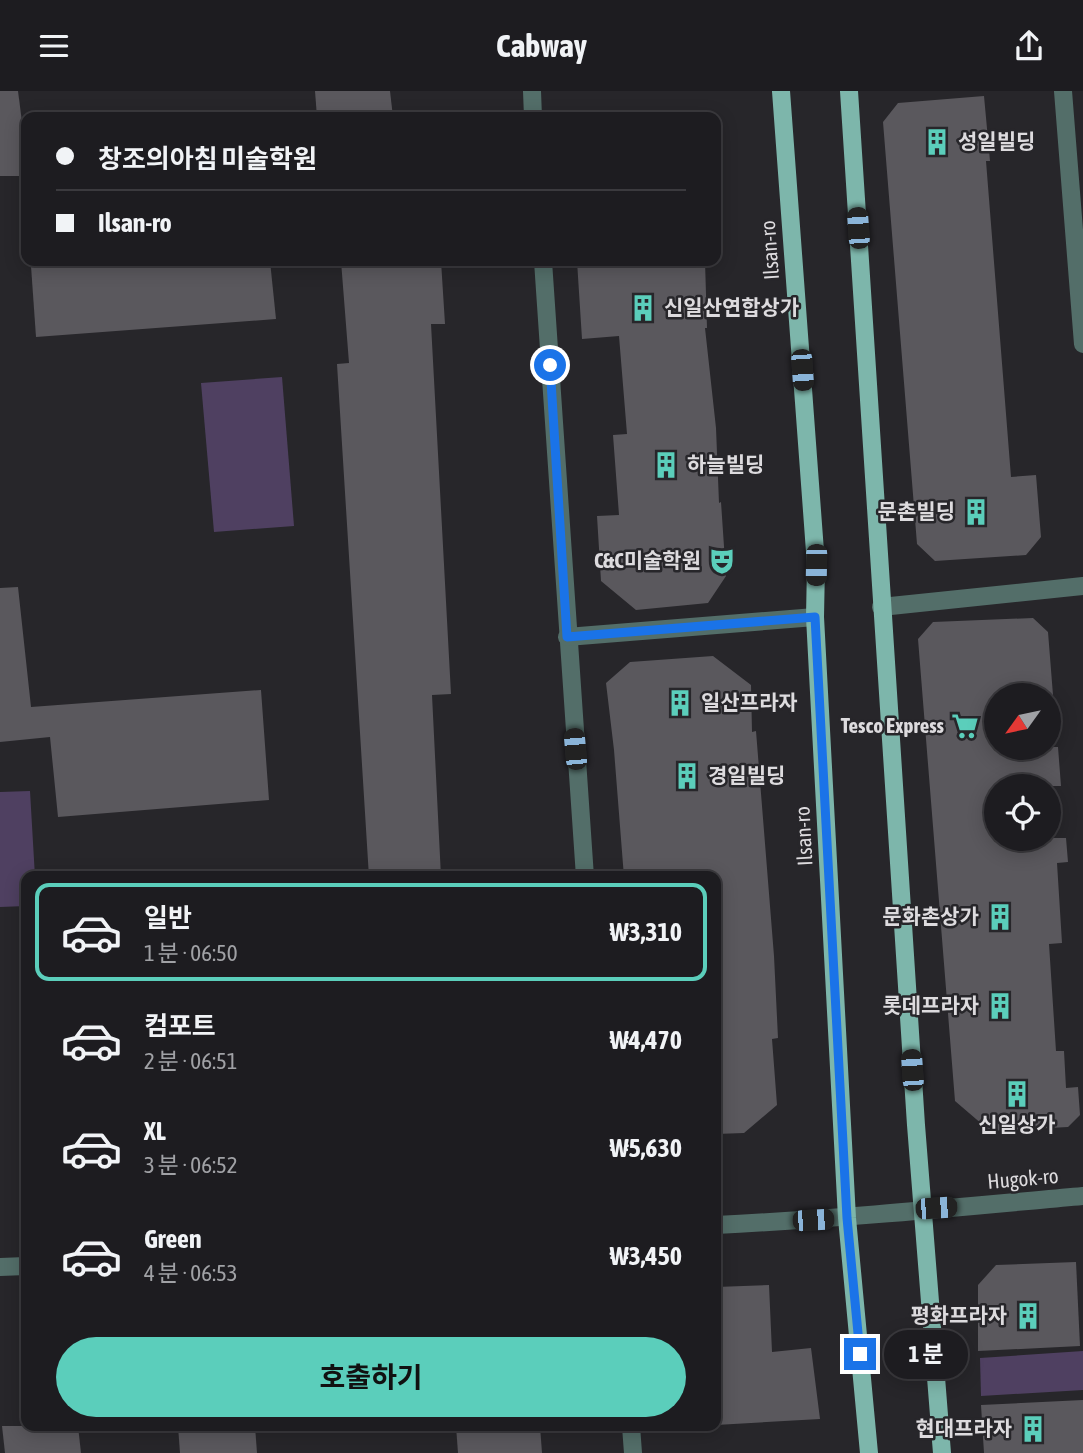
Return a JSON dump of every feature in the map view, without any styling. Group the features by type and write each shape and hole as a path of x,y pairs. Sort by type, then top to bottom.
{"main road":[{"name":"Ilsan-ro","path":"781,91 816,565 815,617 847,1218 869,1453"},
{"path":"849,91 921,1209 942,1453"}],"street":[{"path":"532,91 533,112"},
{"path":"1063,91 1083,344"},
{"path":"543,266 585,871"},
{"path":"881,607 1083,586"},
{"path":"567,637 815,617"},
{"name":"Hugok-ro","path":"721,1225 847,1218 1083,1196"},
{"path":"0,1267 21,1266"},
{"path":"631,1431 633,1453"}],"shaded area":[{"path":"282,377 294,526 214,532 201,383"},
{"path":"30,791 35,871 21,871 21,906 0,907 0,792"},
{"path":"1083,1351 1083,1390 981,1396 980,1358"}],"building":[{"path":"0,91 18,91 21,114 21,176 0,176"},
{"path":"315,91 390,91 392,112 317,112"},
{"path":"984,96 990,161 986,161 1011,477 1036,475 1041,537 1026,555 935,561 917,544 883,122 898,103"},
{"path":"31,266 271,266 276,319 36,337"},
{"path":"341,266 441,266 445,324 431,324 451,694 432,695 441,871 369,871 337,364 349,363"},
{"path":"577,266 705,266 705,328 716,428 726,576 708,603 636,610 601,581 597,516 619,515 613,435 627,434 619,336 582,339"},
{"path":"18,587 31,707 261,690 269,800 58,817 50,737 0,742 0,588"},
{"path":"1033,618 1048,632 1052,683 984,683 984,760 1059,760 1060,774 984,774 984,851 1061,851 1061,838 1066,838 1068,862 1057,863 1062,943 1049,944 1056,1051 1064,1051 1066,1088 1078,1087 1080,1115 1068,1127 990,1131 955,1101 918,639 933,622"},
{"path":"713,656 751,685 752,732 756,731 774,956 778,1038 772,1039 777,1105 744,1133 721,1134 721,871 624,871 606,683 630,662"},
{"name":"평화프라자","path":"1076,1262 1080,1346 978,1351 978,1285 996,1265"},
{"path":"769,1285 772,1352 811,1348 820,1419 721,1425 721,1287"},
{"name":"현대프라자","path":"1083,1400 1083,1453 984,1453 981,1405"},
{"path":"2,1426 21,1426 21,1431 79,1431 81,1453 5,1453"},
{"path":"178,1431 255,1431 257,1453 180,1453"},
{"path":"456,1431 540,1431 542,1453 458,1453"}],"place":[{"name":"성일빌딩","path":"937,142"},
{"name":"신일산연합상가","path":"643,308"},
{"name":"하늘빌딩","path":"666,465"},
{"name":"문촌빌딩","path":"976,512"},
{"name":"C&C미술학원","path":"722,561"},
{"name":"일산프라자","path":"680,703"},
{"name":"Tesco Express","path":"965,726"},
{"name":"경일빌딩","path":"687,776"},
{"name":"문화촌상가","path":"1000,917"},
{"name":"롯데프라자","path":"1000,1006"},
{"name":"신일상가","path":"1017,1094"},
{"name":"평화프라자","path":"1028,1316"},
{"name":"현대프라자","path":"1033,1429"}],"route":[{"path":"550,365 567,637 815,617 847,1218 860,1354"}]}
